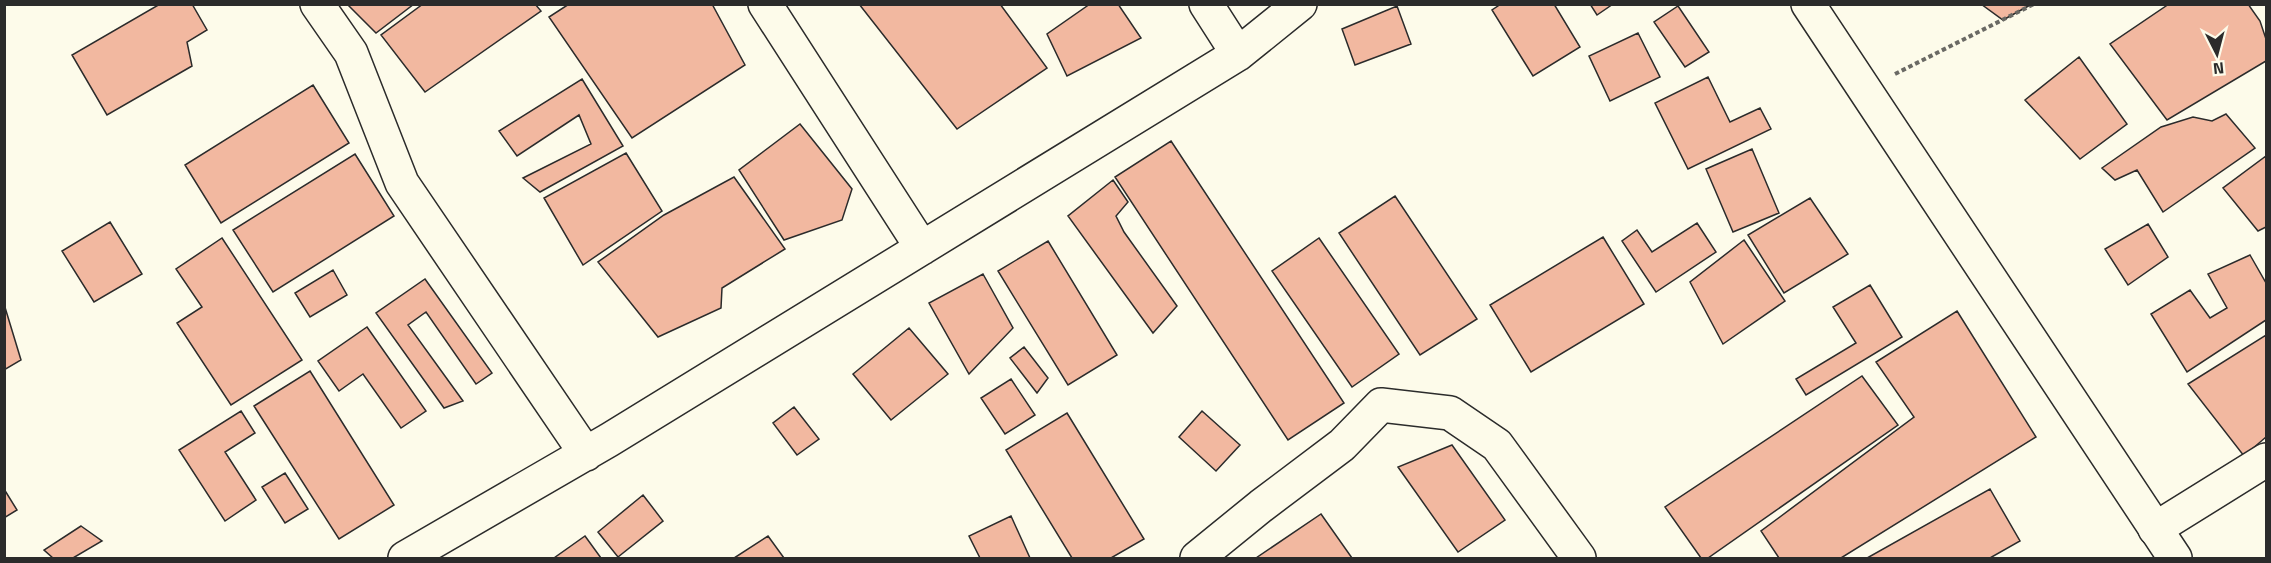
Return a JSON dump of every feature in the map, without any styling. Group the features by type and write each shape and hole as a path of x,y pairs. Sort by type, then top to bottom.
{"main road":[{"path":"317,4 351,52 402,183 586,454"},
{"path":"765,4 922,248"},
{"path":"1206,4 1238,54"},
{"path":"405,558 586,454 1238,54 1300,4"},
{"path":"1808,4 2175,558"},
{"path":"1197,558 1342,445 1381,405 1450,413 1497,445 1579,558"},
{"path":"2155,529 2266,460"}],"path":[{"path":"1864,89 2034,4"}],"building":[{"path":"160,4 192,4 207,30 187,42 192,66 107,115 72,55"},
{"path":"347,4 414,4 376,33"},
{"path":"423,4 535,4 541,11 425,92 381,35"},
{"path":"569,4 712,4 745,65 632,138 549,17"},
{"path":"859,4 1000,4 1047,68 957,129"},
{"path":"1090,4 1118,4 1141,38 1067,76 1047,34"},
{"path":"1501,4 1554,4 1580,47 1533,76 1492,10"},
{"path":"1590,4 1613,4 1597,15"},
{"path":"1981,4 2032,4 2003,20"},
{"path":"2169,4 2248,4 2260,21 2266,39 2266,61 2167,120 2110,44"},
{"path":"1397,6 1411,44 1355,65 1342,29"},
{"path":"1678,6 1709,52 1685,67 1654,22"},
{"path":"1638,33 1660,77 1610,101 1589,56"},
{"path":"2079,57 2127,124 2080,159 2025,100"},
{"path":"1708,77 1730,122 1760,108 1771,129 1688,169 1655,103"},
{"path":"582,79 623,146 540,192 523,178 591,144 579,115 517,156 499,131"},
{"path":"313,85 349,143 221,223 185,165"},
{"path":"2226,114 2255,148 2163,212 2137,170 2115,180 2102,168 2161,127 2193,117 2212,121"},
{"path":"800,124 852,189 842,220 784,240 739,170"},
{"path":"1171,141 1344,403 1288,440 1115,177"},
{"path":"1752,149 1779,213 1733,232 1706,169"},
{"path":"626,153 662,211 583,265 544,198"},
{"path":"355,154 394,216 273,292 233,230"},
{"path":"2266,156 2266,227 2258,231 2223,188"},
{"path":"734,177 785,249 722,288 721,308 658,337 598,262 664,215"},
{"path":"1113,180 1128,202 1116,216 1124,232 1177,306 1153,333 1068,216"},
{"path":"1395,196 1477,319 1420,355 1339,233"},
{"path":"1810,198 1848,254 1784,293 1748,235"},
{"path":"110,222 142,274 94,302 62,251"},
{"path":"1697,223 1716,252 1656,292 1622,241 1637,230 1652,252"},
{"path":"2148,224 2168,257 2128,285 2105,249"},
{"path":"1603,237 1644,304 1531,372 1490,305"},
{"path":"222,238 302,360 231,405 177,323 202,307 176,269"},
{"path":"1319,238 1399,354 1352,387 1272,271"},
{"path":"1744,240 1785,301 1723,344 1690,282"},
{"path":"1048,241 1117,355 1068,385 998,271"},
{"path":"2250,255 2266,283 2266,320 2187,372 2151,314 2190,290 2210,318 2227,308 2208,274"},
{"path":"333,270 347,295 310,317 295,293"},
{"path":"983,274 1013,328 969,374 929,303"},
{"path":"425,279 492,373 476,384 426,312 408,325 463,401 444,408 376,313"},
{"path":"1870,285 1902,337 1806,395 1796,379 1856,343 1833,307"},
{"path":"4,304 21,360 4,370"},
{"path":"1957,311 2036,437 1841,558 1779,558 1761,531 1914,417 1876,362"},
{"path":"367,327 426,411 401,428 363,374 339,391 318,361"},
{"path":"909,328 948,374 891,420 853,374"},
{"path":"2266,335 2266,437 2244,456 2188,384"},
{"path":"1024,347 1048,378 1037,393 1010,358"},
{"path":"310,371 394,505 339,539 254,406"},
{"path":"1862,376 1898,425 1708,558 1701,558 1665,507"},
{"path":"1011,379 1035,415 1005,434 981,398"},
{"path":"794,407 819,439 797,455 773,423"},
{"path":"241,411 255,433 225,452 256,500 225,521 179,450"},
{"path":"1202,411 1240,445 1216,471 1179,437"},
{"path":"1067,413 1144,539 1111,558 1072,558 1006,450"},
{"path":"1452,445 1505,520 1458,552 1398,467"},
{"path":"285,473 308,509 285,523 262,487"},
{"path":"4,489 17,510 4,518"},
{"path":"1990,489 2020,541 1990,558 1867,558"},
{"path":"643,495 663,521 618,557 598,532"},
{"path":"1321,514 1352,558 1256,558"},
{"path":"1011,516 1030,558 980,558 969,536"},
{"path":"81,526 102,541 73,558 53,558 44,550"},
{"path":"585,536 601,558 554,558"},
{"path":"768,536 784,558 734,558"}]}
